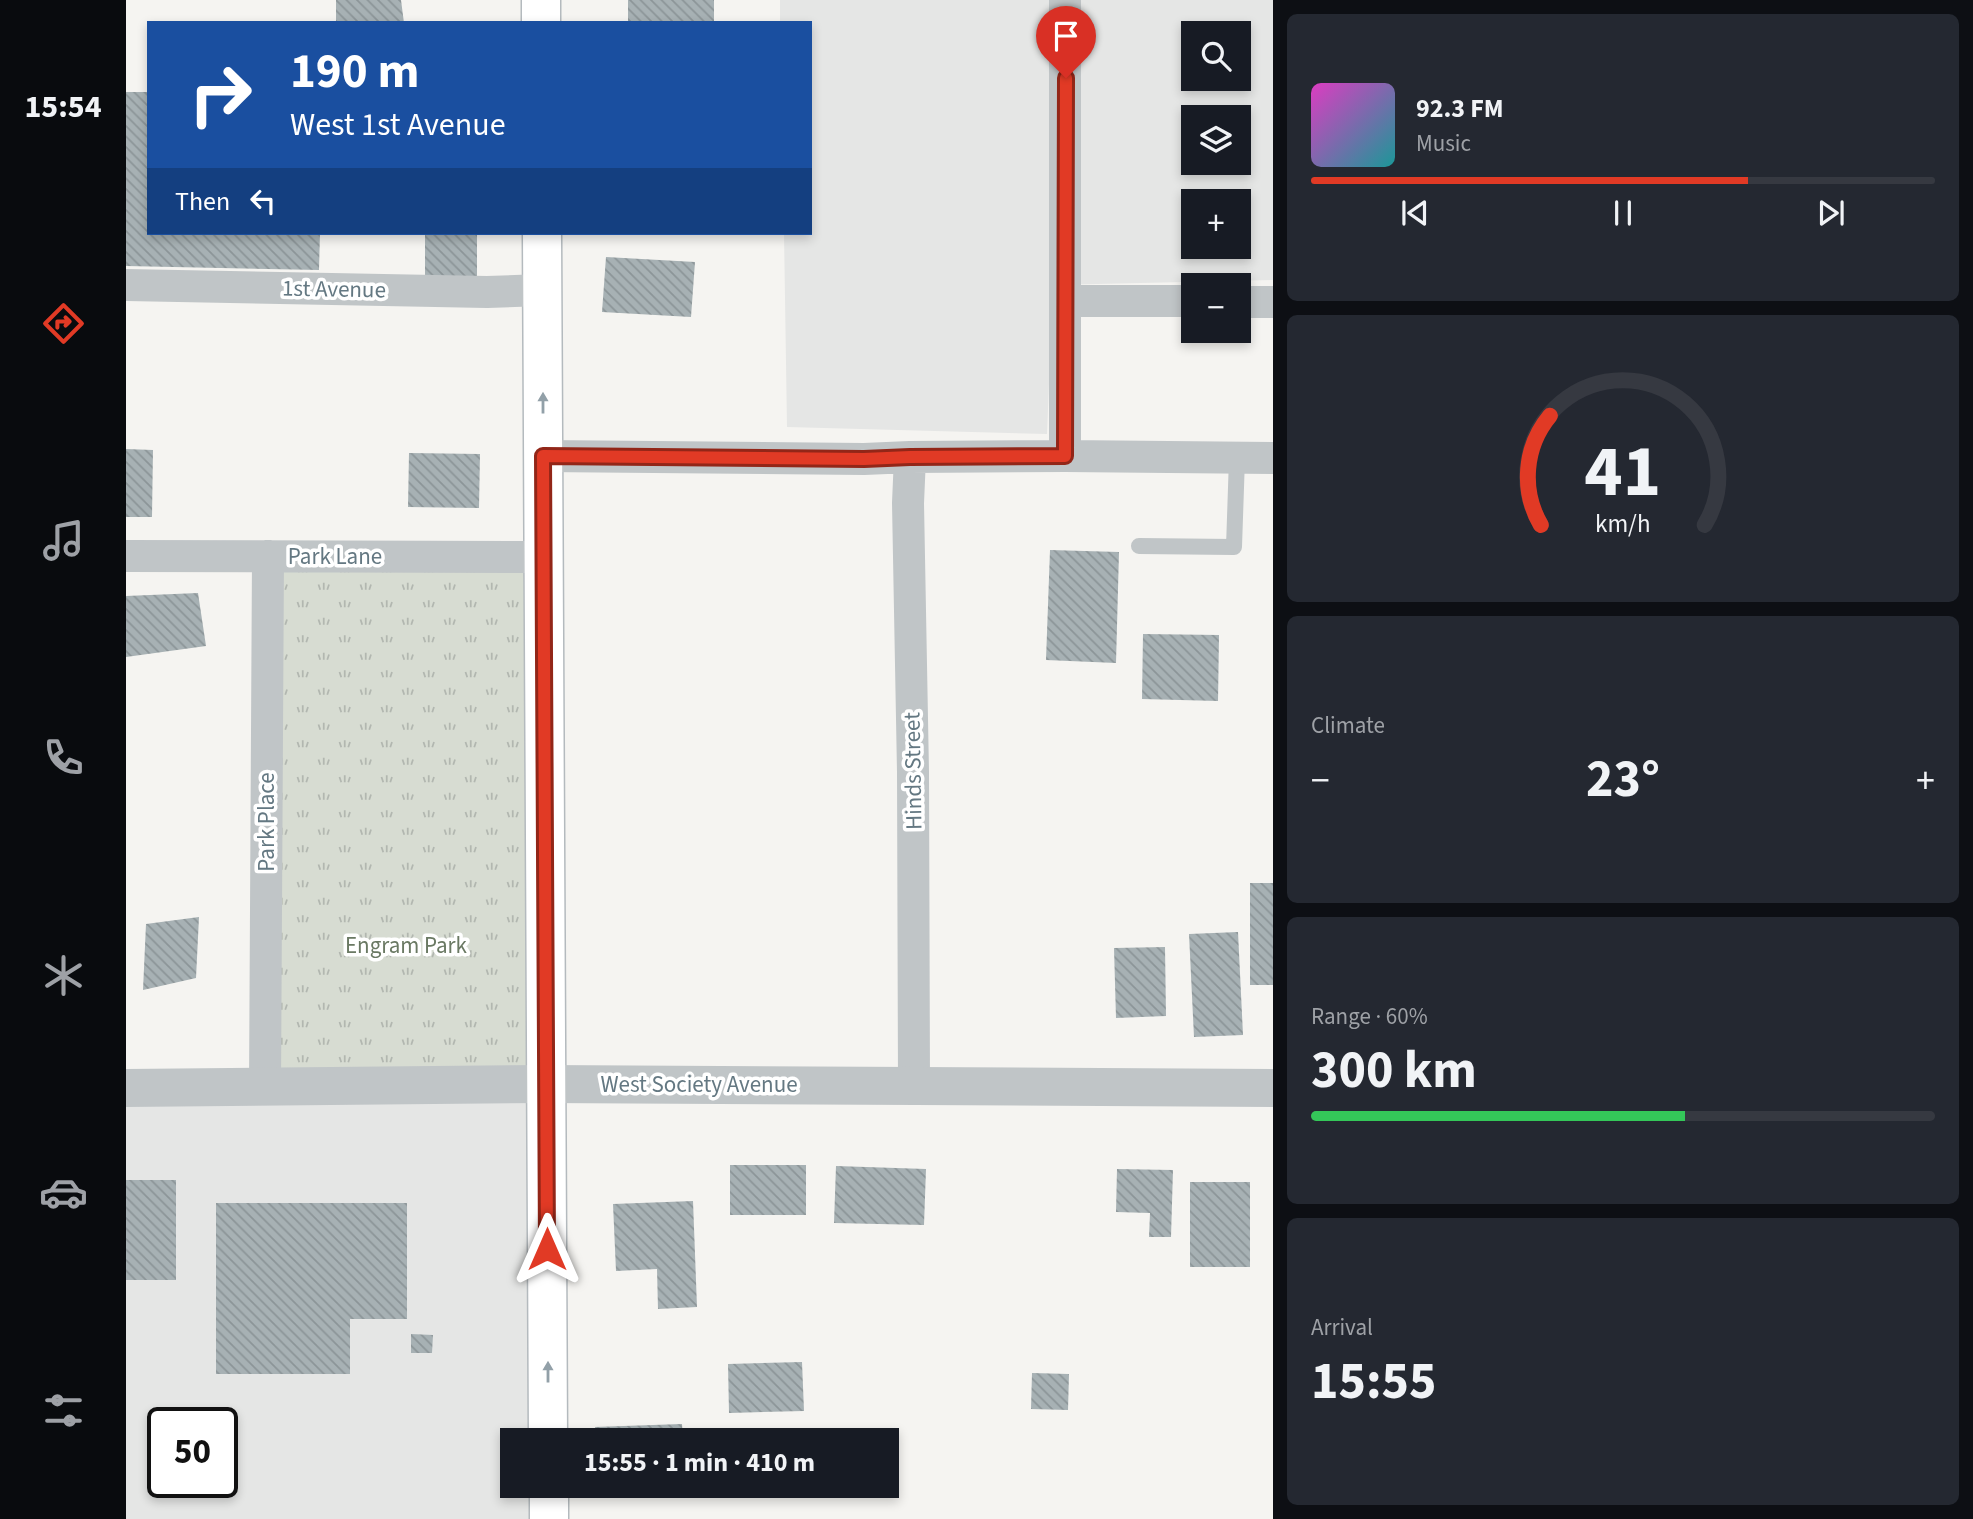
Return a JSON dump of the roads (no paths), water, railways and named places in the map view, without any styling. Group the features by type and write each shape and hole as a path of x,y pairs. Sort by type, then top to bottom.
{"main road":[{"path":"541,0 541,21"},
{"path":"542,235 548,1428"},
{"path":"549,1498 549,1519"}],"street":[{"path":"1065,0 1065,456"},
{"name":"1st Avenue","path":"126,285 488,292 542,290"},
{"path":"1065,302 1181,301"},
{"path":"1251,302 1273,302"},
{"path":"543,456 850,459 1065,456 1273,458"},
{"name":"Hinds Street","path":"910,457 908,503 914,1085"},
{"name":"Park Lane","path":"126,556 543,557"},
{"name":"Park Place","path":"265,1088 268,556"},
{"name":"West Society Avenue","path":"126,1088 545,1084 1273,1088"}],"lane":[{"path":"1139,546 1234,547 1237,458"}],"park label":[{"name":"Engram Park","path":"406,945"}]}
